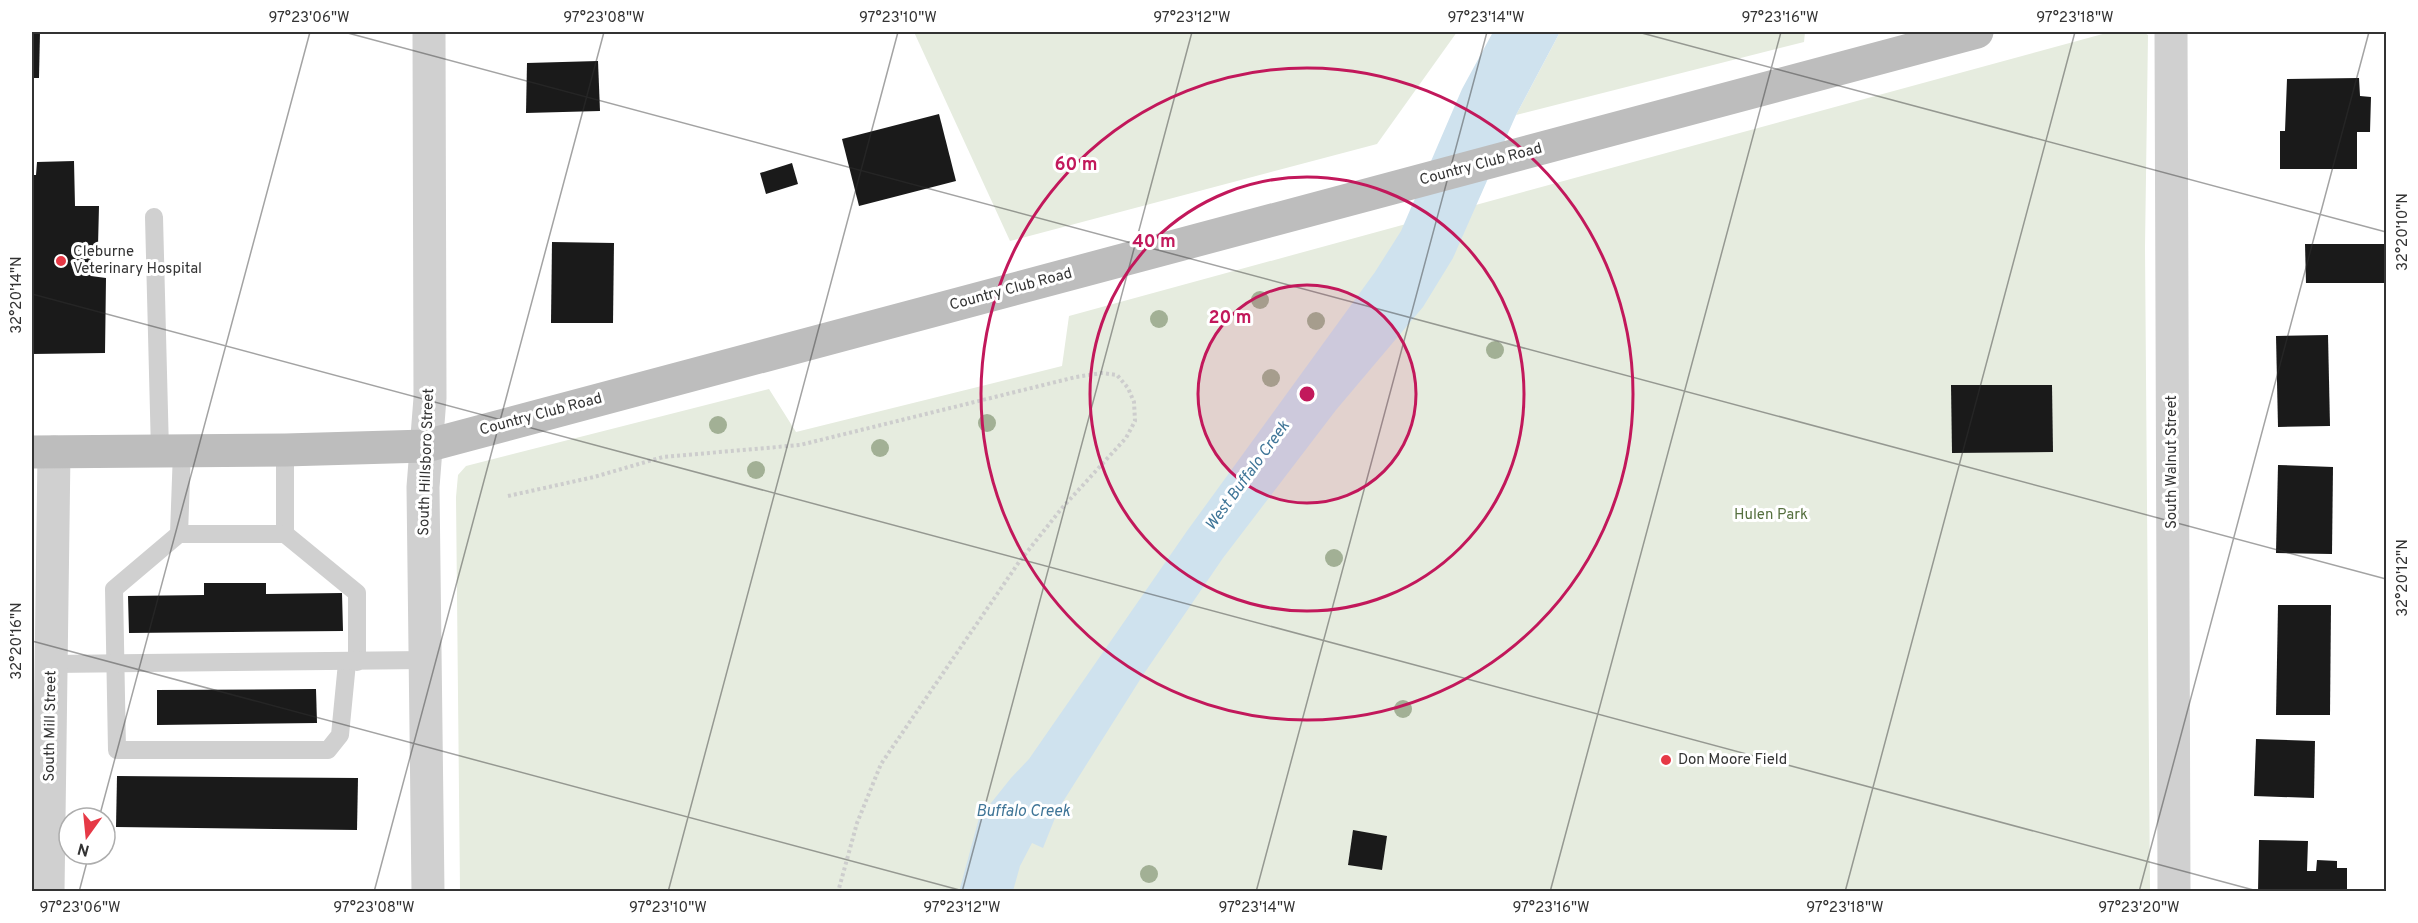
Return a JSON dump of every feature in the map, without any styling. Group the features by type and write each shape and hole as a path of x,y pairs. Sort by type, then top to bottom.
{"main road":[{"name":"Country Club Road","path":"43,452 426,446 1977,32"}],"street":[{"name":"South Hillsboro Street","path":"428,891 423,487 430,398 429,32"},
{"name":"South Walnut Street","path":"2171,32 2174,891"},
{"name":"South Mill Street","path":"43,452 52,664 48,891"}],"lane":[{"path":"154,217 179,534"},
{"path":"285,450 285,534"},
{"path":"179,534 285,534 357,593 352,662 340,735 328,750 117,750 114,589 179,534"},
{"path":"52,664 425,660"}],"path":[{"path":"508,496 594,477 663,457 800,445 1076,377 1102,373 1117,375 1128,388 1134,402 1135,421 1126,438 1062,508 1018,562 881,764 857,823 838,891"}],"green space":[{"path":"914,32 1457,32 1377,144 1010,241"},
{"path":"1560,32 1805,32 1804,42 1516,115"},
{"name":"Hulen Park","path":"2110,32 2143,32 2148,35 2145,247 2150,891 460,891 456,497 458,475 466,466 769,389 796,432 1062,366 1069,316"}],"water":[{"name":"Buffalo Creek","path":"1493,32 1560,32 1516,115 1453,258 1423,307 1336,410 1223,558 1143,675 1059,808 1043,848 1032,843 1020,866 1013,891 959,892 979,818 1029,759 1187,531 1375,272 1401,231 1462,89"}],"building":[{"path":"32,32 40,32 39,78 32,78"},
{"path":"598,61 600,111 526,113 527,63"},
{"path":"2359,78 2360,96 2371,97 2370,132 2357,132 2357,169 2280,169 2280,131 2285,131 2287,79"},
{"path":"939,114 956,181 859,206 842,139"},
{"name":"Cleburne Veterinary Hospital","path":"74,161 75,206 99,206 98,246 92,247 91,276 106,278 105,353 32,354 32,175 36,175 37,162"},
{"path":"792,163 798,184 766,194 760,173"},
{"path":"552,242 614,243 613,323 551,323"},
{"path":"2305,244 2386,244 2386,283 2306,283"},
{"path":"2328,335 2330,426 2278,427 2276,336"},
{"path":"1951,385 2052,385 2053,452 1952,453"},
{"path":"2278,465 2333,467 2332,554 2276,553"},
{"path":"204,583 266,583 266,594 342,593 343,631 129,633 128,596 204,595"},
{"path":"2278,605 2331,605 2330,715 2276,715"},
{"path":"316,689 317,723 157,725 157,690"},
{"path":"2256,739 2315,741 2314,798 2254,796"},
{"path":"117,776 358,778 357,830 117,827"},
{"path":"1353,830 1387,836 1382,870 1348,865"},
{"path":"2259,840 2308,841 2307,871 2316,871 2317,860 2337,861 2337,868 2347,868 2347,892 2325,892 2325,889 2313,889 2313,892 2258,892"}],"place":[{"name":"Cleburne Veterinary Hospital","path":"61,261"},
{"name":"Don Moore Field","path":"1666,760"}],"water label":[{"name":"West Buffalo Creek","path":"1248,476"}]}
